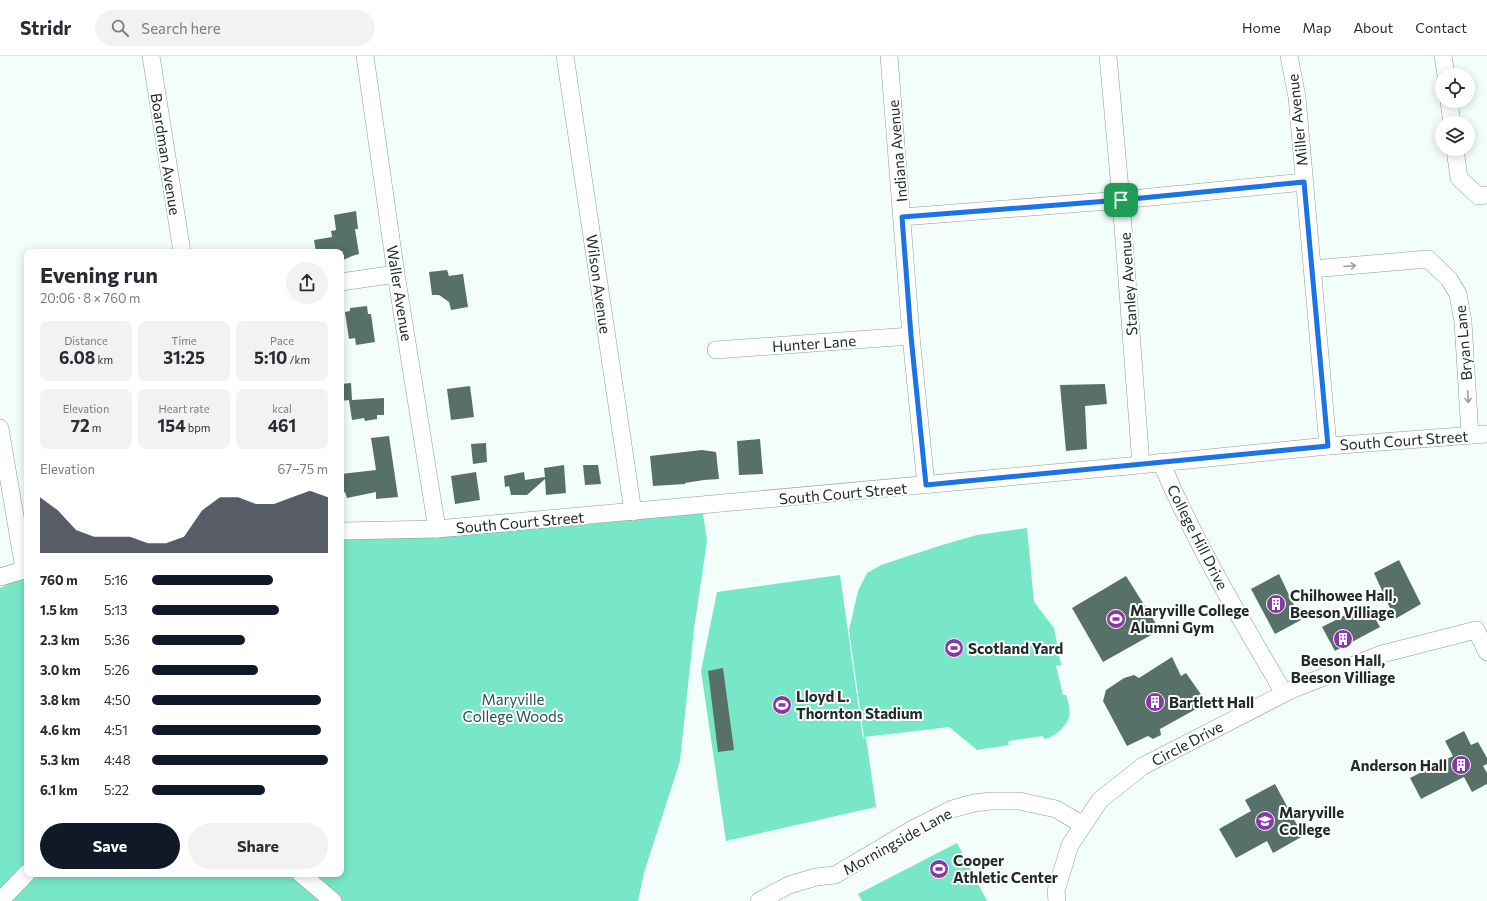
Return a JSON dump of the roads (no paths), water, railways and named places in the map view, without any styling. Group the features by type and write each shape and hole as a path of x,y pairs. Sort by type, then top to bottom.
{"street":[{"name":"Boardman Avenue","path":"151,56 182,249"},
{"name":"Waller Avenue","path":"365,56 396,274 437,529"},
{"name":"Wilson Avenue","path":"566,56 633,512"},
{"name":"Indiana Avenue","path":"889,56 911,336 926,485"},
{"name":"Stanley Avenue","path":"1108,56 1121,200 1141,465"},
{"name":"Miller Avenue","path":"1289,56 1297,97 1328,446"},
{"path":"1444,56 1445,68"},
{"path":"1456,156 1459,178 1482,196"},
{"path":"902,217 1121,200 1304,182"},
{"name":"Bryan Lane","path":"1312,270 1428,259 1449,279 1458,294 1463,322 1470,435"},
{"path":"344,282 396,274"},
{"name":"Hunter Lane","path":"716,350 911,336"},
{"path":"0,428 24,558"},
{"name":"South Court Street","path":"344,531 437,529 1141,465 1328,446 1487,434"},
{"name":"College Hill Drive","path":"1162,462 1174,493 1229,598 1284,693"},
{"path":"0,577 24,570"},
{"name":"Circle Drive","path":"1058,901 1056,891 1070,845 1100,800 1143,766 1284,693 1382,654 1476,630 1487,652"},
{"name":"Morningside Lane","path":"759,901 789,885 816,877 835,875 917,827 952,809 974,803 991,801 1019,801 1056,809 1083,825"},
{"path":"0,901 24,876"},
{"path":"305,877 333,901"}],"place":[{"name":"Chilhowee Hall, Beeson Villiage","path":"1276,604"},
{"name":"Maryville College Alumni Gym","path":"1116,619"},
{"name":"Beeson Hall, Beeson Villiage","path":"1343,639"},
{"name":"Scotland Yard","path":"954,648"},
{"name":"Bartlett Hall","path":"1155,702"},
{"name":"Lloyd L. Thornton Stadium","path":"782,705"},
{"name":"Anderson Hall","path":"1461,765"},
{"name":"Maryville College","path":"1265,821"},
{"name":"Cooper Athletic Center","path":"939,869"}],"park label":[{"name":"Maryville College Woods","path":"513,708"}]}
